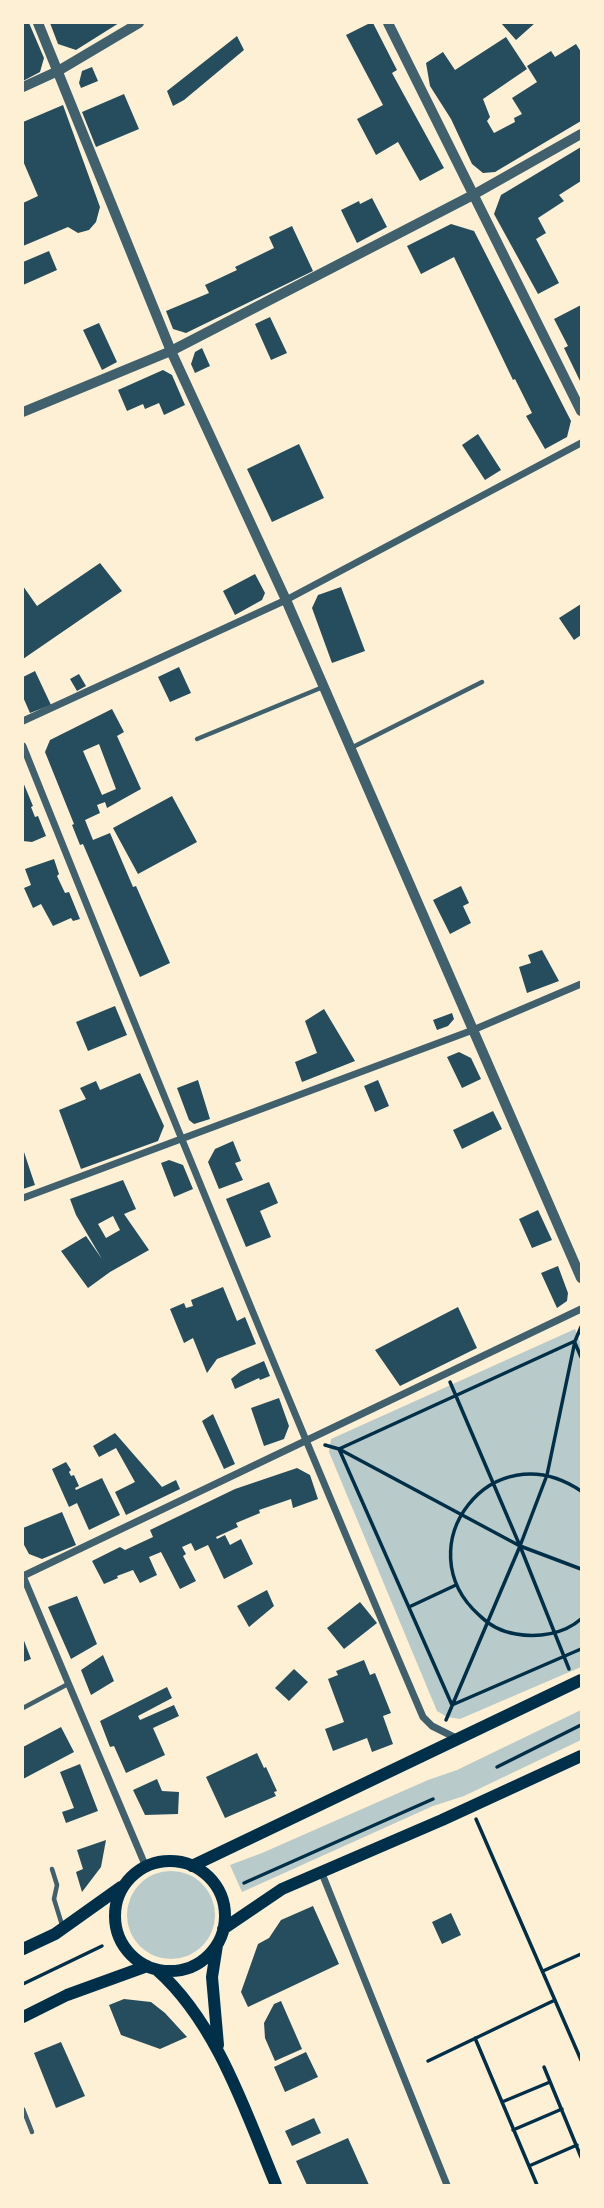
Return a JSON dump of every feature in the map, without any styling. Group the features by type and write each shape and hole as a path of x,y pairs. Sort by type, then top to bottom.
{"main road":[{"path":"192,1866 579,1681"},
{"path":"223,1929 282,1889 581,1756"},
{"path":"23,1949 63,1928 146,1867 165,1861 192,1866 217,1889 224,1909 223,1929 217,1944 212,1977 218,2049"},
{"path":"125,1885 116,1905 117,1933 127,1951 177,1989 218,2049 271,2183"},
{"path":"23,2017 67,1995 152,1968 176,1971 194,1966 217,1944"}],"street":[{"path":"38,23 171,351 286,600 581,1278"},
{"path":"23,87 58,71 139,23"},
{"path":"388,23 581,411"},
{"path":"23,412 171,351 473,195 581,134"},
{"path":"23,721 286,600 581,443"},
{"path":"23,746 304,1441 423,1717 442,1732 460,1739"},
{"path":"23,1198 473,1030 581,984"},
{"path":"146,1867 23,1576 581,1309"},
{"path":"321,1871 447,2185"}],"lane":[{"path":"350,749 482,682"},
{"path":"197,739 324,687"},
{"path":"23,1707 68,1684"},
{"path":"52,1869 57,1885 54,1899 63,1928"},
{"path":"23,2109 32,2132"}],"path":[{"path":"442,1732 547,1475 575,1341 581,1327"},
{"path":"575,1341 581,1357"},
{"path":"339,1449 575,1341"},
{"path":"446,1374 520,1546 563,1657 579,1681"},
{"path":"339,1449 520,1546 581,1569"},
{"path":"339,1449 452,1704"},
{"path":"581,1491 567,1482 547,1475 529,1473 510,1476 493,1483 475,1496 461,1514 452,1537 451,1562 456,1586 469,1607 487,1623 508,1633 531,1637 554,1633 581,1619"},
{"path":"409,1607 456,1586"},
{"path":"452,1704 581,1649"},
{"path":"497,1767 581,1725"},
{"path":"244,1883 433,1799"},
{"path":"471,1807 581,2060"},
{"path":"23,1984 102,1946"},
{"path":"542,1971 581,1955"},
{"path":"428,2061 555,2000"},
{"path":"475,2038 537,2185"},
{"path":"544,2067 581,2157"},
{"path":"502,2102 550,2082"},
{"path":"513,2130 562,2109"},
{"path":"529,2166 577,2145"}],"shaded area":[{"path":"575,1329 581,1345 581,1667 460,1719 447,1717 437,1711 329,1452 331,1439"},
{"path":"581,1710 581,1740 464,1796 433,1806 242,1892 230,1865 457,1770"},
{"path":"171,1871 188,1875 202,1884 211,1898 215,1915 211,1932 202,1946 188,1955 171,1959 154,1955 140,1946 131,1932 127,1915 131,1898 140,1884 154,1875"}],"building":[{"path":"23,23 29,23 44,58 40,72 23,81"},
{"path":"50,23 119,23 76,50 58,44"},
{"path":"373,23 397,70 392,73 444,168 420,181 398,142 376,155 357,119 383,105 346,35"},
{"path":"501,23 535,23 516,40"},
{"path":"237,36 244,50 184,100 173,106 167,91"},
{"path":"506,37 527,69 483,99 490,117 487,121 494,133 515,122 514,118 522,114 512,98 537,82 527,66 551,51 555,57 576,44 581,52 581,121 495,172 483,173 472,164 451,119 430,86 426,63 443,52 455,70"},
{"path":"92,67 98,81 81,88 79,83 82,71"},
{"path":"124,94 139,129 96,147 82,112"},
{"path":"63,105 100,207 96,222 89,230 78,233 68,227 23,246 23,203 38,196 23,161 23,122"},
{"path":"581,147 581,181 559,195 564,201 538,218 546,233 536,239 559,283 538,294 494,214 501,195"},
{"path":"372,198 387,227 357,243 341,210"},
{"path":"451,224 474,231 571,421 567,437 545,449 526,416 532,413 515,379 513,380 454,257 421,274 407,246"},
{"path":"292,226 313,271 186,333 173,329 166,311 209,293 205,285 274,248 269,237"},
{"path":"49,251 57,270 23,285 23,262"},
{"path":"581,305 581,383 564,348 568,346 554,319"},
{"path":"270,317 287,353 271,360 255,324"},
{"path":"99,323 117,362 102,370 83,330"},
{"path":"202,348 210,366 195,373 191,364 195,352"},
{"path":"163,370 172,375 185,405 164,415 159,403 145,409 143,404 127,411 118,390"},
{"path":"478,434 501,470 485,480 462,445"},
{"path":"299,444 324,498 272,522 247,469"},
{"path":"100,563 122,591 23,659 23,586 37,606"},
{"path":"255,574 265,593 262,600 235,615 223,591"},
{"path":"341,587 365,651 332,663 312,608 318,595"},
{"path":"581,604 581,635 574,640 559,618"},
{"path":"179,667 191,693 170,702 158,677"},
{"path":"35,671 51,705 30,713 23,697 23,677"},
{"path":"79,674 86,686 77,691 70,679"},
{"path":"112,709 124,732 117,736 141,789 107,808 105,802 97,805 100,813 85,820 93,840 110,833 170,963 140,977 83,844 80,845 72,825 74,824 45,752 50,740","holes":["99,744 116,789 102,795 83,751"]},
{"path":"23,782 35,817 38,816 46,836 32,842 23,841"},
{"path":"172,796 197,842 138,874 113,828"},
{"path":"54,859 59,874 57,876 65,893 69,892 80,919 73,921 71,918 53,926 41,904 33,908 24,888 31,885 25,869"},
{"path":"461,886 469,903 463,906 471,923 450,934 433,900"},
{"path":"542,950 559,981 527,993 519,967 531,963 528,955"},
{"path":"115,1006 127,1035 88,1051 76,1022"},
{"path":"324,1009 355,1061 302,1082 295,1062 317,1053 305,1021"},
{"path":"452,1013 454,1019 448,1026 437,1030 433,1020"},
{"path":"459,1052 471,1058 481,1079 462,1088 447,1057"},
{"path":"140,1073 164,1126 158,1141 81,1169 59,1110 86,1099 80,1088 96,1081 100,1090"},
{"path":"198,1080 210,1119 194,1124 189,1120 177,1088"},
{"path":"378,1080 389,1106 375,1112 364,1086"},
{"path":"493,1111 502,1129 462,1149 453,1130"},
{"path":"233,1141 241,1161 235,1163 243,1180 219,1189 208,1162 215,1149"},
{"path":"23,1149 35,1185 23,1189"},
{"path":"169,1160 183,1165 193,1189 174,1197 161,1163"},
{"path":"123,1180 136,1209 124,1214 149,1250 88,1288 61,1251 86,1236 102,1259 76,1215 70,1199","holes":["113,1216 120,1230 106,1238 98,1224"]},
{"path":"269,1182 278,1203 260,1211 271,1237 246,1247 226,1199"},
{"path":"538,1210 552,1240 532,1248 519,1219"},
{"path":"558,1266 568,1293 567,1301 557,1308 541,1273"},
{"path":"223,1287 237,1321 245,1317 256,1344 217,1359 207,1373 193,1338 184,1343 170,1309 184,1303 186,1308 193,1306 191,1300"},
{"path":"458,1307 477,1348 400,1386 375,1350"},
{"path":"264,1361 270,1376 235,1389 231,1379 241,1371"},
{"path":"279,1398 289,1426 284,1439 264,1446 251,1408"},
{"path":"213,1414 235,1464 224,1469 202,1421"},
{"path":"115,1433 162,1487 176,1480 180,1489 126,1515 115,1492 135,1482 116,1448 99,1457 93,1446"},
{"path":"66,1462 71,1476 74,1475 79,1486 76,1490 102,1478 120,1515 89,1530 77,1503 69,1507 52,1469"},
{"path":"297,1468 310,1475 318,1499 293,1508 291,1499 259,1510 260,1513 236,1523 238,1527 216,1537 217,1539 225,1535 230,1545 241,1539 253,1564 224,1579 208,1545 195,1551 191,1543 182,1547 186,1554 183,1556 196,1581 180,1589 161,1552 149,1557 157,1575 140,1583 133,1570 104,1584 92,1561 120,1547 125,1550 153,1537 150,1530 235,1489"},
{"path":"62,1512 76,1545 42,1559 29,1554 23,1543 23,1528"},
{"path":"267,1590 274,1606 249,1627 237,1606"},
{"path":"77,1596 97,1644 71,1659 48,1607"},
{"path":"360,1602 377,1623 344,1649 327,1628"},
{"path":"23,1638 31,1659 23,1662"},
{"path":"103,1655 114,1681 91,1695 81,1670"},
{"path":"364,1660 370,1675 375,1673 391,1713 383,1716 393,1744 372,1752 367,1738 333,1751 325,1729 344,1722 328,1679 338,1675 336,1671"},
{"path":"294,1669 308,1682 289,1701 275,1688"},
{"path":"167,1687 172,1698 138,1716 140,1720 174,1705 179,1716 153,1728 165,1755 126,1773 114,1746 110,1747 100,1721"},
{"path":"61,1727 74,1752 23,1779 23,1747"},
{"path":"257,1753 277,1791 274,1792 276,1796 225,1818 206,1777"},
{"path":"80,1764 98,1811 66,1823 62,1812 74,1808 60,1772"},
{"path":"157,1779 162,1791 179,1792 178,1814 145,1815 133,1790"},
{"path":"106,1840 101,1867 82,1892 76,1872 83,1869 77,1850"},
{"path":"313,1906 339,1964 248,2007 241,1992 258,1944 269,1938 281,1920"},
{"path":"451,1913 461,1935 442,1944 432,1922"},
{"path":"124,1999 151,2002 187,2037 160,2049 121,2035 109,2005"},
{"path":"281,2001 302,2049 275,2061 265,2038 264,2023 274,2004"},
{"path":"61,2042 85,2096 56,2108 34,2053"},
{"path":"306,2052 318,2077 285,2092 274,2067"},
{"path":"314,2118 321,2133 292,2146 285,2131"},
{"path":"348,2138 369,2185 307,2185 296,2161"}]}
